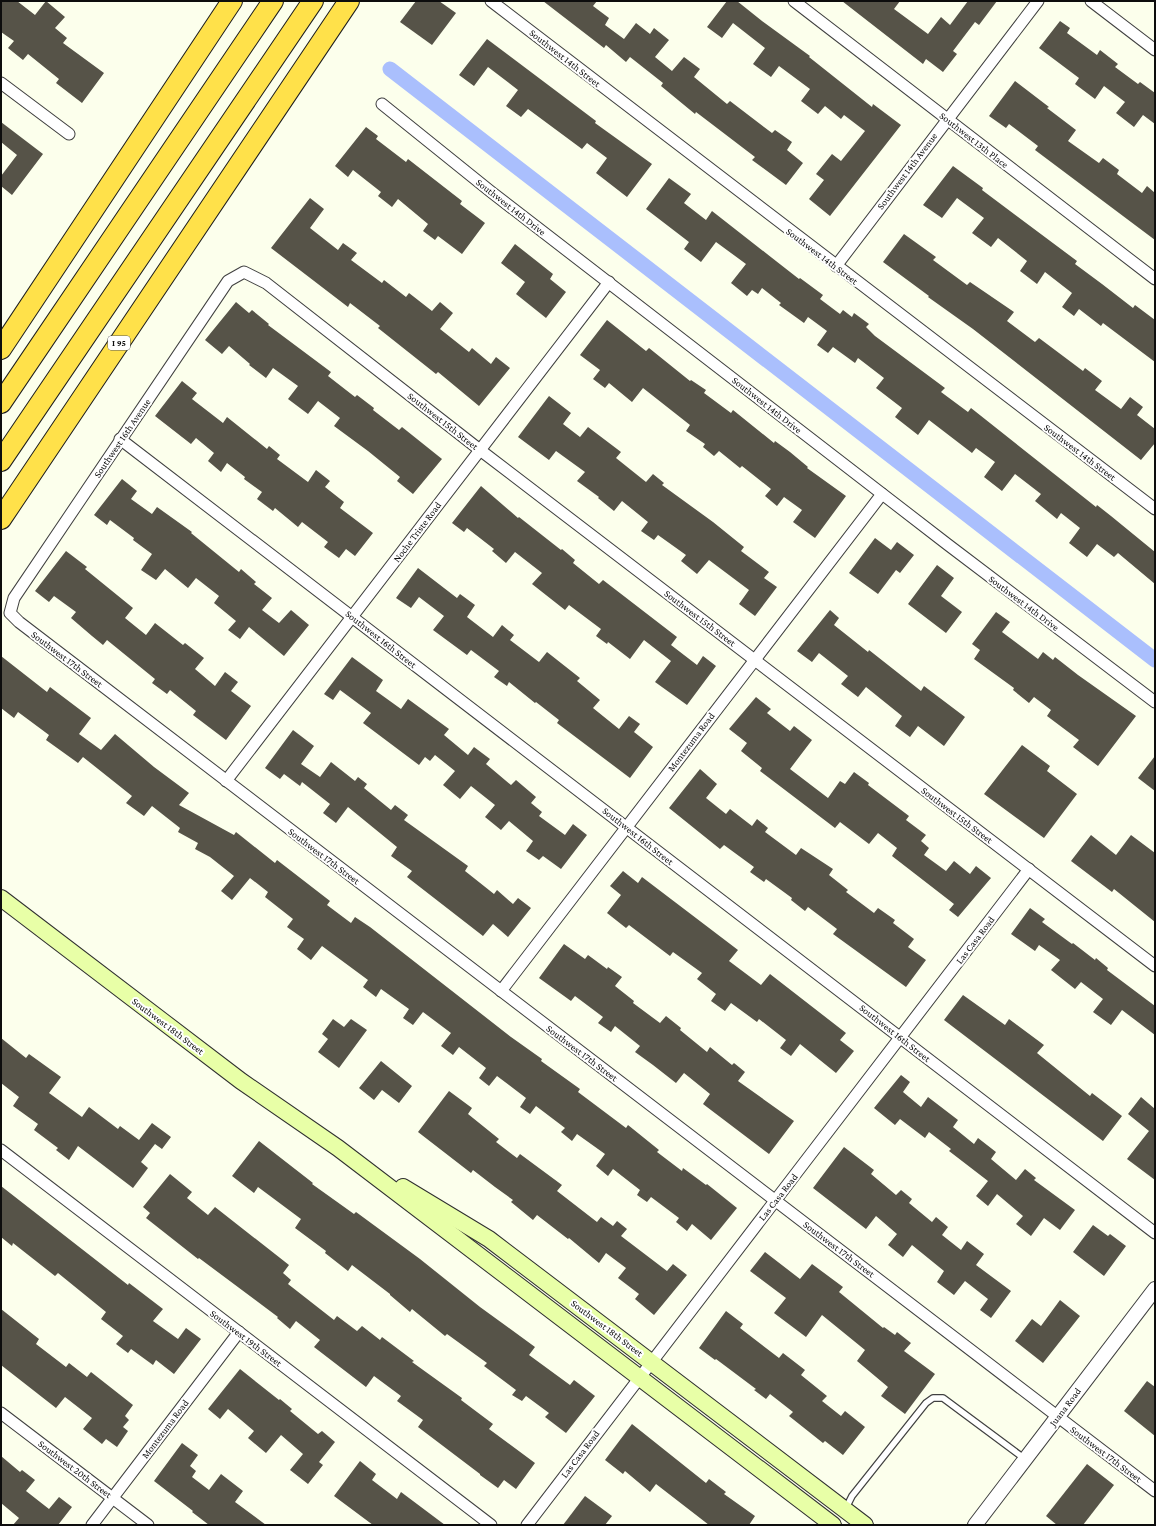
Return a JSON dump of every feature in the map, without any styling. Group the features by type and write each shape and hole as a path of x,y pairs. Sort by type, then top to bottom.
{"highway":[{"path":"1,349 232,1"},
{"path":"1,403 273,1"},
{"path":"1,461 313,1"},
{"name":"I 95","path":"1,519 346,4"}],"main road":[{"name":"Southwest 18th Street","path":"1,898 241,1081 338,1148 833,1525"},
{"name":"Southwest 18th Street","path":"338,1148 490,1239 865,1525"},
{"path":"833,1525 845,1510"}],"street":[{"name":"Southwest 14th Street","path":"491,1 1155,509"},
{"name":"Southwest 13th Place","path":"794,1 1155,279"},
{"name":"Southwest 14th Avenue","path":"836,266 1038,1"},
{"path":"1091,1 1155,50"},
{"path":"1,83 69,134"},
{"name":"Southwest 14th Drive","path":"382,104 490,191 882,494 1155,702"},
{"name":"Southwest 16th Avenue","path":"10,613 14,598 228,280 244,272"},
{"name":"Southwest 15th Street","path":"244,272 266,283 480,450 1155,966"},
{"name":"Noche Triste Road","path":"226,781 609,282"},
{"name":"Southwest 16th Street","path":"120,439 1155,1233"},
{"name":"Montezuma Road","path":"501,991 882,494"},
{"name":"Southwest 17th Street","path":"10,613 18,622 1155,1491"},
{"name":"Las Casa Road","path":"527,1525 1029,870"},
{"name":"Southwest 19th Street","path":"1,1150 491,1525"},
{"name":"Juana Road","path":"975,1525 1155,1289"},
{"name":"Montezuma Road","path":"92,1525 239,1332"},
{"name":"Southwest 20th Street","path":"1,1413 148,1525"}],"lane":[{"path":"845,1510 852,1496 926,1403 933,1398 943,1398 1025,1460"}],"building":[{"path":"1,1 17,1 35,15 46,1 65,17 55,28 67,38 63,43 104,73 82,103 56,83 59,79 28,54 23,60 8,48 14,41 1,32"},
{"path":"416,1 439,1 456,13 432,45 400,22"},
{"path":"543,1 597,1 593,6 609,18 605,25 624,39 636,23 650,34 654,28 669,40 655,57 672,71 684,57 700,69 694,77 727,104 730,101 772,133 775,130 792,142 787,150 803,163 786,185 752,160 755,157 696,112 695,114 661,86 663,83 630,57 626,62 606,45 604,48"},
{"path":"727,1 737,1 810,56 809,57 872,107 873,104 901,125 830,216 809,199 824,180 816,174 832,154 841,161 865,131 844,115 841,119 825,106 818,114 801,101 810,89 779,66 771,77 753,64 765,48 733,23 722,38 707,27"},
{"path":"842,1 900,1 894,9 928,34 941,17 950,25 968,1 997,1 979,25 975,22 953,51 957,54 943,72 926,59 923,64"},
{"path":"1060,21 1070,28 1067,33 1097,55 1100,50 1118,64 1115,67 1138,84 1140,82 1155,93 1155,124 1143,115 1134,127 1116,113 1125,102 1104,86 1095,99 1075,84 1079,78 1039,48"},
{"path":"487,39 596,121 595,123 652,164 627,197 596,173 607,158 587,143 582,149 528,109 521,117 506,106 518,90 488,67 474,86 459,75"},
{"path":"1015,81 1076,130 1068,141 1099,163 1103,158 1119,170 1117,174 1142,193 1147,186 1155,193 1155,240 1035,150 1038,146 1009,124 1006,128 989,116"},
{"path":"1,122 43,154 12,195 1,186 1,176 17,155 1,142"},
{"path":"366,127 378,136 376,139 406,162 408,159 462,201 460,204 485,223 462,254 438,236 435,240 423,231 428,224 398,199 392,207 378,196 381,192 353,170 348,177 335,166"},
{"path":"953,166 983,188 982,190 1077,261 1075,264 1133,308 1135,305 1155,320 1155,362 1103,323 1101,326 1079,309 1074,316 1062,307 1072,293 1045,272 1037,284 1020,271 1027,261 998,238 991,247 972,233 984,218 957,198 942,218 923,205"},
{"path":"669,178 691,194 684,203 706,220 712,211 799,279 800,278 823,295 820,299 840,314 843,310 852,317 854,313 869,324 866,327 875,336 945,388 941,392 968,412 971,408 1096,507 1097,505 1155,552 1155,584 1118,553 1114,557 1097,544 1087,557 1069,543 1080,528 1061,513 1057,519 1035,501 1041,494 1015,474 1002,491 984,477 995,462 976,448 972,453 929,420 918,435 895,417 902,408 876,388 884,378 858,358 855,363 833,347 828,353 817,345 827,331 808,317 804,323 779,305 781,303 762,288 758,294 752,290 747,296 731,283 746,264 716,242 701,262 684,249 689,242 646,209"},
{"path":"310,198 324,209 310,228 338,250 343,243 357,253 351,260 382,283 384,280 406,297 409,293 432,311 440,302 453,313 440,329 469,352 472,348 491,364 496,357 510,368 479,406 438,372 436,374 378,328 380,326 350,303 348,307 271,248"},
{"path":"904,234 936,257 933,260 967,285 970,282 1014,312 1007,321 1035,342 1039,338 1083,371 1085,368 1102,381 1095,390 1121,409 1130,397 1143,407 1137,415 1155,429 1155,443 1141,460 973,329 928,297 929,296 883,262"},
{"path":"515,244 553,274 550,279 566,292 546,318 516,294 525,282 501,263"},
{"path":"236,302 249,313 252,310 269,324 268,325 331,372 328,376 355,397 357,395 374,408 373,410 399,430 402,427 442,459 413,494 397,481 400,477 334,426 340,418 318,401 308,414 288,399 298,386 273,368 266,378 249,365 250,364 229,346 222,354 205,340"},
{"path":"607,320 646,351 649,348 690,381 691,380 706,390 704,393 731,413 733,410 774,443 775,441 790,452 808,467 807,468 846,496 815,538 793,522 802,510 784,497 777,506 765,496 771,489 742,466 740,468 719,451 714,456 703,447 705,444 686,431 690,425 643,388 632,402 609,383 605,388 593,379 600,370 580,355"},
{"path":"182,381 197,393 192,399 223,423 227,417 267,449 269,446 280,455 277,459 308,482 316,470 330,481 325,487 344,502 340,508 373,533 355,556 346,549 339,558 324,547 328,542 302,522 298,527 275,508 273,511 257,499 262,492 244,479 245,477 227,463 221,472 208,461 214,453 196,438 191,444 155,416"},
{"path":"549,396 571,413 563,424 580,437 588,427 621,452 616,458 646,482 653,474 664,483 662,485 713,522 744,547 741,551 769,572 764,578 777,587 755,616 739,604 749,590 709,560 697,574 681,561 686,555 658,535 654,540 641,531 648,522 622,501 614,511 598,498 599,497 577,481 585,472 556,451 549,460 518,437"},
{"path":"122,479 137,491 131,499 152,514 157,507 192,532 191,533 239,572 241,569 256,582 254,584 272,598 262,610 279,623 291,610 309,625 284,656 249,627 240,639 228,630 236,621 214,603 219,596 196,578 188,588 165,569 156,580 141,570 152,554 110,520 107,525 94,515"},
{"path":"481,486 518,518 519,517 561,550 562,549 575,560 573,563 599,584 603,580 677,637 671,645 697,665 703,656 716,666 687,705 655,682 671,661 644,640 630,659 608,642 607,644 596,636 601,629 569,605 565,610 532,584 542,573 515,552 506,563 492,551 494,549 467,528 464,532 452,523"},
{"path":"875,538 891,550 897,542 914,555 900,573 896,570 878,594 849,573"},
{"path":"66,551 87,567 85,569 133,608 125,618 146,635 155,623 183,645 185,643 204,658 195,669 215,686 225,672 238,682 231,691 251,706 226,740 193,715 196,711 170,690 167,694 152,683 155,679 107,640 103,645 92,636 71,618 76,612 54,596 49,602 35,591"},
{"path":"937,565 954,578 941,596 962,612 946,633 908,604"},
{"path":"418,568 457,598 460,594 475,605 467,617 493,637 502,625 514,635 510,640 539,662 547,652 580,678 577,681 600,700 593,708 619,729 629,716 640,724 634,732 653,747 630,778 557,723 559,720 536,702 535,703 509,682 507,686 494,677 499,671 471,650 467,655 433,630 444,616 419,597 411,608 396,598"},
{"path":"830,610 839,618 834,625 868,652 869,650 921,691 924,686 965,717 944,746 918,726 910,737 895,726 902,716 866,687 858,697 841,684 848,676 819,653 812,662 797,651"},
{"path":"996,612 1010,622 1002,632 1038,659 1043,652 1053,660 1055,657 1136,716 1098,766 1073,747 1079,740 1047,716 1051,710 1034,697 1029,703 1013,690 1014,688 974,659 980,650 972,644"},
{"path":"1,656 47,692 50,687 91,718 79,734 101,750 115,734 154,767 189,793 179,805 234,835 236,832 275,863 277,860 330,901 327,905 351,923 355,917 370,927 511,1037 542,1059 541,1061 580,1089 578,1092 626,1128 628,1125 659,1150 657,1152 682,1171 683,1168 706,1185 707,1184 737,1208 711,1240 692,1224 687,1231 676,1222 679,1218 651,1197 647,1202 637,1195 640,1190 613,1169 608,1176 596,1166 605,1154 577,1134 572,1141 561,1132 565,1128 536,1106 530,1114 520,1107 526,1098 497,1076 489,1086 479,1078 486,1068 459,1047 453,1055 441,1046 451,1033 423,1012 413,1025 403,1018 409,1009 381,989 376,997 363,987 368,980 322,946 311,960 297,949 304,939 287,927 293,919 265,897 268,892 250,878 232,900 221,891 234,876 210,857 195,849 198,843 178,832 180,828 152,806 144,816 126,803 132,796 83,757 78,763 46,740 49,735 18,712 14,718 1,708"},
{"path":"352,657 383,680 376,691 401,709 408,699 449,729 444,735 468,755 474,747 490,759 486,764 511,785 516,780 536,797 531,803 542,812 539,816 565,835 573,824 587,835 561,869 543,856 539,860 526,851 533,841 509,821 501,830 485,817 495,805 471,786 460,799 443,785 455,771 435,755 430,761 425,757 419,765 363,723 371,713 340,690 333,700 324,694"},
{"path":"756,697 771,709 767,713 790,731 794,726 812,740 790,769 828,798 840,781 845,784 854,772 869,783 868,785 909,816 906,820 926,835 921,841 929,848 924,855 946,871 954,861 970,874 976,866 991,878 958,917 949,910 954,904 892,856 897,848 878,833 869,844 840,822 835,828 760,771 762,768 741,751 747,743 729,729"},
{"path":"293,730 314,746 301,764 320,777 331,762 355,781 358,777 367,784 364,788 391,810 395,805 408,815 404,820 468,866 465,871 494,894 497,890 513,904 518,898 531,908 508,937 493,924 483,936 407,877 412,871 391,856 397,847 348,807 336,823 323,813 330,804 302,782 300,786 284,774 280,779 265,768"},
{"path":"1022,745 1050,766 1047,771 1077,794 1044,838 984,794"},
{"path":"1155,756 1155,791 1138,778"},
{"path":"700,769 717,784 706,798 726,814 730,809 752,826 757,819 768,828 765,832 796,855 801,848 833,869 829,875 848,890 846,892 874,913 878,908 895,920 893,923 914,939 908,947 926,960 906,987 833,934 837,929 808,907 805,911 791,900 792,898 766,879 764,882 750,872 754,867 724,845 720,849 669,808"},
{"path":"1091,835 1116,855 1131,835 1155,853 1155,922 1114,889 1112,892 1071,861"},
{"path":"623,871 638,883 642,877 738,950 729,961 761,985 770,974 846,1033 840,1040 854,1051 836,1073 800,1044 791,1056 780,1048 786,1040 759,1019 757,1022 731,1003 725,1011 711,1001 716,994 697,979 702,973 673,952 670,956 629,925 626,928 607,913 621,895 610,886"},
{"path":"1030,908 1045,919 1042,922 1095,960 1096,958 1108,968 1107,970 1155,1006 1155,1035 1122,1010 1111,1025 1093,1012 1103,999 1081,982 1075,989 1051,970 1060,960 1039,945 1035,951 1011,934"},
{"path":"564,944 585,959 588,955 607,969 608,967 622,977 615,986 634,1001 633,1003 660,1023 666,1016 681,1028 680,1030 707,1052 710,1047 732,1065 734,1063 745,1072 738,1081 794,1121 769,1154 703,1104 710,1094 684,1073 676,1083 635,1052 640,1046 615,1026 611,1032 598,1023 603,1017 575,996 571,1001 539,978"},
{"path":"963,995 1005,1025 1009,1019 1044,1045 1037,1053 1090,1096 1092,1093 1122,1116 1103,1141 944,1020"},
{"path":"333,1019 344,1027 351,1019 367,1030 339,1068 318,1052 328,1039 322,1034"},
{"path":"1,1038 26,1058 29,1054 61,1077 49,1093 82,1117 89,1107 118,1129 120,1126 139,1140 152,1123 171,1137 162,1149 155,1144 141,1162 148,1168 133,1188 78,1146 69,1160 56,1150 58,1148 34,1130 38,1124 13,1106 19,1097 1,1083"},
{"path":"381,1061 412,1086 399,1103 382,1090 374,1100 359,1088"},
{"path":"901,1075 910,1082 903,1092 921,1107 928,1097 958,1120 953,1127 974,1144 978,1138 996,1152 991,1159 1016,1180 1025,1169 1036,1178 1034,1180 1075,1210 1060,1230 1044,1218 1031,1236 1016,1224 1023,1216 997,1194 988,1206 976,1196 988,1181 949,1151 951,1149 929,1132 925,1138 900,1119 895,1125 874,1108"},
{"path":"449,1091 472,1108 468,1114 499,1139 496,1142 517,1158 520,1154 562,1185 557,1191 597,1222 601,1217 613,1226 617,1221 627,1229 621,1236 667,1271 673,1264 687,1275 654,1315 635,1299 639,1294 618,1278 626,1268 606,1253 599,1263 569,1238 568,1239 537,1215 533,1220 511,1202 513,1200 473,1170 471,1173 418,1132"},
{"path":"1141,1097 1155,1109 1155,1180 1127,1159 1149,1131 1128,1114"},
{"path":"259,1141 313,1183 312,1184 354,1214 356,1212 535,1347 529,1355 570,1385 574,1380 595,1396 566,1433 545,1417 549,1413 526,1396 522,1401 512,1395 516,1390 484,1366 487,1363 447,1334 445,1336 412,1309 410,1312 390,1294 352,1265 348,1271 325,1253 326,1251 295,1228 301,1219 258,1187 254,1193 232,1176"},
{"path":"844,1147 874,1170 871,1174 896,1195 901,1190 912,1199 909,1203 932,1222 936,1217 948,1227 942,1235 961,1250 967,1241 984,1254 976,1265 1011,1291 991,1318 980,1310 988,1299 965,1281 954,1295 937,1282 944,1271 912,1245 903,1257 888,1245 897,1234 876,1216 866,1229 813,1188"},
{"path":"170,1174 192,1192 187,1198 208,1215 215,1207 289,1265 283,1273 291,1280 288,1284 334,1320 337,1316 357,1331 362,1326 380,1340 382,1337 414,1361 412,1362 462,1398 461,1400 493,1424 489,1429 535,1463 516,1489 504,1480 498,1488 480,1475 418,1427 423,1420 397,1401 401,1396 374,1376 366,1387 314,1347 320,1340 296,1321 290,1329 277,1318 278,1317 199,1258 198,1259 146,1218 150,1213 143,1207"},
{"path":"1,1186 128,1285 129,1283 163,1309 153,1321 178,1339 186,1328 201,1339 174,1374 156,1360 153,1365 131,1349 128,1353 116,1344 123,1336 101,1319 106,1312 58,1273 55,1276 13,1243 12,1246 1,1237"},
{"path":"1093,1225 1108,1236 1110,1234 1126,1246 1104,1276 1073,1252"},
{"path":"765,1252 800,1279 812,1264 843,1287 839,1292 883,1328 884,1327 895,1335 897,1332 911,1343 904,1351 935,1374 905,1414 881,1396 888,1387 857,1361 865,1350 822,1315 806,1337 774,1313 786,1298 750,1271"},
{"path":"1060,1300 1080,1316 1043,1363 1015,1341 1032,1319 1041,1326"},
{"path":"1,1309 39,1339 36,1344 66,1367 69,1363 87,1377 91,1372 133,1405 125,1416 129,1420 123,1427 128,1431 117,1447 106,1439 102,1444 83,1429 92,1418 65,1397 56,1408 1,1365"},
{"path":"726,1311 743,1324 740,1328 779,1358 783,1353 805,1370 801,1375 827,1396 822,1401 841,1416 845,1411 865,1427 843,1455 825,1441 823,1443 789,1416 793,1412 770,1394 766,1399 754,1390 756,1389 699,1348"},
{"path":"240,1369 292,1409 290,1411 318,1434 322,1431 335,1442 319,1462 323,1465 308,1484 290,1470 303,1454 281,1435 266,1453 248,1438 254,1431 228,1409 220,1419 208,1409"},
{"path":"1147,1381 1155,1387 1155,1436 1124,1411"},
{"path":"632,1424 706,1483 709,1479 726,1492 724,1494 755,1516 749,1525 709,1525 656,1484 650,1492 625,1471 623,1474 605,1460"},
{"path":"182,1443 198,1455 190,1466 196,1471 192,1477 209,1490 221,1474 243,1491 235,1502 266,1525 209,1525 154,1481"},
{"path":"1,1456 20,1472 22,1470 35,1480 26,1491 49,1509 59,1497 72,1507 58,1525 13,1525 19,1518 1,1503"},
{"path":"360,1461 376,1474 372,1480 397,1499 401,1492 445,1525 373,1525 334,1496"},
{"path":"1087,1464 1114,1485 1083,1525 1057,1525 1046,1516"},
{"path":"585,1496 612,1516 605,1525 563,1525"}],"waterway":[{"path":"390,69 1155,660"}]}
